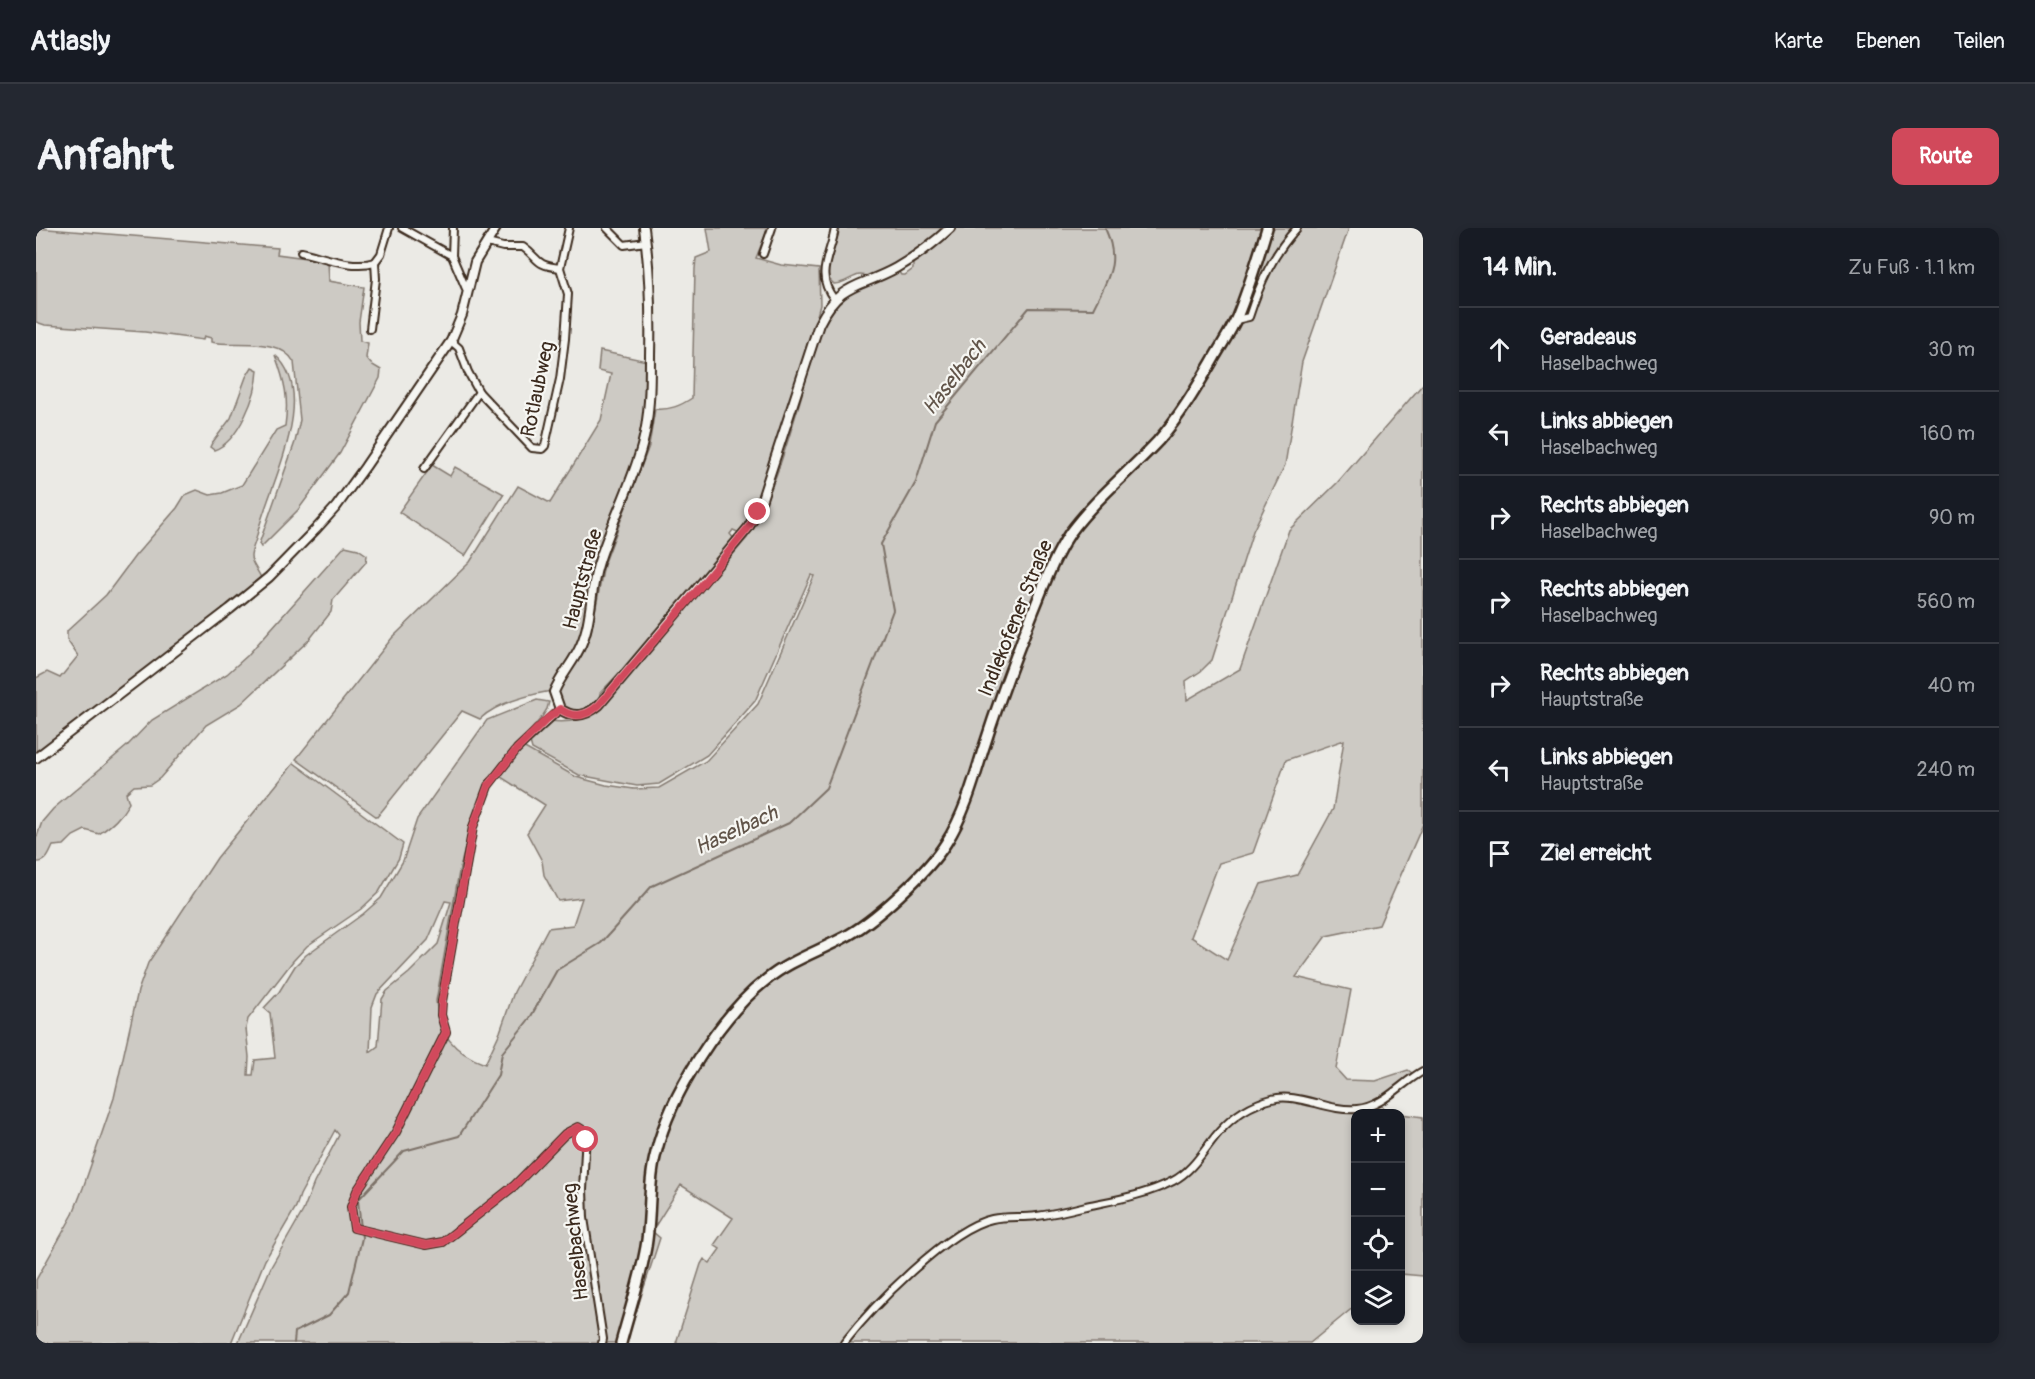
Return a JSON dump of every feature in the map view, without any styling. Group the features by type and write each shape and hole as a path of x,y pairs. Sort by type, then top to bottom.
{"main road":[{"name":"Indlekofener Straße","path":"621,1343 646,1252 651,1180 656,1153 666,1122 704,1052 727,1020 768,978 801,958 846,937 885,909 944,847 971,791 1007,676 1044,583 1060,550 1096,501 1157,441 1185,407 1236,320 1267,228"}],"street":[{"path":"301,252 366,265 375,262 381,254 389,228"},
{"path":"402,228 452,256"},
{"path":"453,228 452,256 467,291"},
{"path":"36,758 269,577 336,507 451,341 462,315 475,262 496,228"},
{"name":"Rotlaubweg","path":"451,341 459,348 479,392 532,448 542,449 545,446 560,379 565,339 568,294 560,268 569,228"},
{"path":"607,228 624,245 646,242"},
{"name":"Hauptstraße","path":"560,709 554,692 562,674 580,649 586,635 598,566 642,447 647,423 651,335 649,268 644,228"},
{"path":"763,254 772,228"},
{"path":"834,299 826,288 824,275 835,228"},
{"path":"560,709 580,716 591,712 599,705 748,528 758,512 819,324 834,299 851,286 897,267 937,240 950,228"},
{"path":"1236,320 1249,317 1261,281 1297,228"},
{"path":"487,243 503,247 523,247 539,264 560,268"},
{"path":"370,329 376,279 375,262"},
{"path":"424,469 479,392"},
{"name":"Haselbachweg","path":"560,709 517,749 488,786 473,827 442,1001 441,1015 446,1032 396,1132 357,1191 351,1207 354,1228 358,1230 369,1230 426,1245 443,1242 514,1186 565,1134 578,1127 583,1128 586,1132 584,1218 602,1343"},
{"path":"844,1343 873,1308 888,1294 935,1252 969,1228 991,1219 1037,1216 1124,1198 1172,1181 1189,1171 1219,1132 1233,1118 1250,1107 1274,1098 1303,1100 1338,1109 1358,1110 1378,1103 1423,1071"}],"shaded area":[{"path":"36,228 278,248 277,254 328,261 329,281 364,287 359,322 360,341 368,343 366,358 381,370 380,378 340,453 298,510 261,547 259,544 295,442 300,420 294,362 278,349 256,344 211,342 211,338 204,336 203,340 145,332 45,325 36,322"},
{"path":"707,228 768,228 756,258 781,265 819,269 820,305 799,379 754,513 740,533 733,530 730,534 735,540 625,670 619,673 600,693 599,699 589,710 573,713 561,704 558,695 561,685 582,655 591,632 604,565 649,446 655,409 675,407 692,398 695,269 696,258 711,252"},
{"path":"840,228 946,228 887,270 870,276 858,275 834,284 828,278 828,269"},
{"path":"956,228 1349,228 1302,362 1285,465 1253,531 1212,660 1186,681 1187,700 1240,669 1289,530 1337,483 1423,384 1423,824 1379,925 1326,936 1296,977 1351,990 1336,1069 1346,1080 1375,1081 1408,1070 1412,1073 1411,1077 1377,1101 1384,1109 1351,1109 1351,1309 1310,1343 676,1343 701,1264 704,1259 710,1263 720,1249 714,1245 733,1218 681,1185 652,1231 660,1238 626,1343 238,1343 271,1267 303,1211 314,1183 339,1135 335,1130 300,1195 296,1207 265,1260 231,1343 36,1343 36,1280 72,1216 83,1188 114,1098 138,991 148,963 217,858 294,763 403,844 399,858 379,892 361,909 307,946 248,1019 246,1028 248,1075 253,1075 255,1060 275,1058 270,1013 264,1008 279,992 295,966 306,955 363,914 381,898 403,861 417,819 487,720 537,700 549,702 547,709 485,784 470,828 459,872 436,1001 440,1023 450,1040 464,1054 485,1064 500,1032 514,992 548,928 573,925 582,898 558,901 544,875 542,861 527,833 545,805 501,777 500,773 523,747 576,777 634,789 659,788 706,761 758,704 814,576 811,575 755,701 707,755 659,784 637,786 579,775 532,749 529,738 550,721 576,721 599,711 747,538 764,506 778,471 818,335 830,311 843,296 858,287 898,271 901,275 905,275 913,269 913,262 939,244","holes":["1344,740 1333,809 1297,875 1261,884 1227,960 1191,937 1219,863 1253,853 1286,760","445,901 451,902 438,944 387,991 382,999 378,1046 370,1052 372,1007 377,994 428,940"]},
{"path":"600,351 647,361 645,407 636,454 611,520 589,595 581,637 556,677 551,691 504,704 480,719 462,711 377,817 296,759 392,638 470,562 518,486 550,503 601,420 611,374 598,371"},
{"path":"275,355 288,372 293,393 292,417 280,468 251,554 252,562 261,578 187,638 36,753 36,678 47,672 60,678 78,656 67,640 67,631 106,595 185,495 197,490 210,495 222,493 242,485 276,430 285,426 287,407 285,390"},
{"path":"252,367 258,370 257,380 245,416 231,438 214,450 210,447 231,418"},
{"path":"432,465 450,476 455,467 504,494 465,556 399,512"},
{"path":"345,546 358,549 367,555 366,562 333,600 331,612 309,640 241,704 206,725 160,778 150,785 134,786 126,793 129,803 108,827 99,834 85,830 73,836 64,845 53,846 45,859 36,862 36,839 42,822 53,809 127,746 152,720 227,674 247,656"},
{"path":"1405,1115 1423,1117 1423,1276 1405,1274"}],"waterway":[{"name":"Haselbach","path":"294,1343 295,1332 329,1315 349,1292 362,1238 358,1200 404,1151 459,1136 498,1075 502,1053 530,1018 557,970 601,943 652,886 789,823 826,788 893,610 881,544 916,482 935,421 1029,308 1093,309 1111,270 1112,251 1105,228"}],"route":[{"path":"586,1140 586,1132 583,1128 572,1129 514,1186 443,1242 426,1245 354,1228 351,1207 357,1191 396,1132 446,1032 441,1015 442,1001 473,827 488,786 517,749 560,709 580,716 591,712 599,705 700,587 748,528 758,512"}]}
